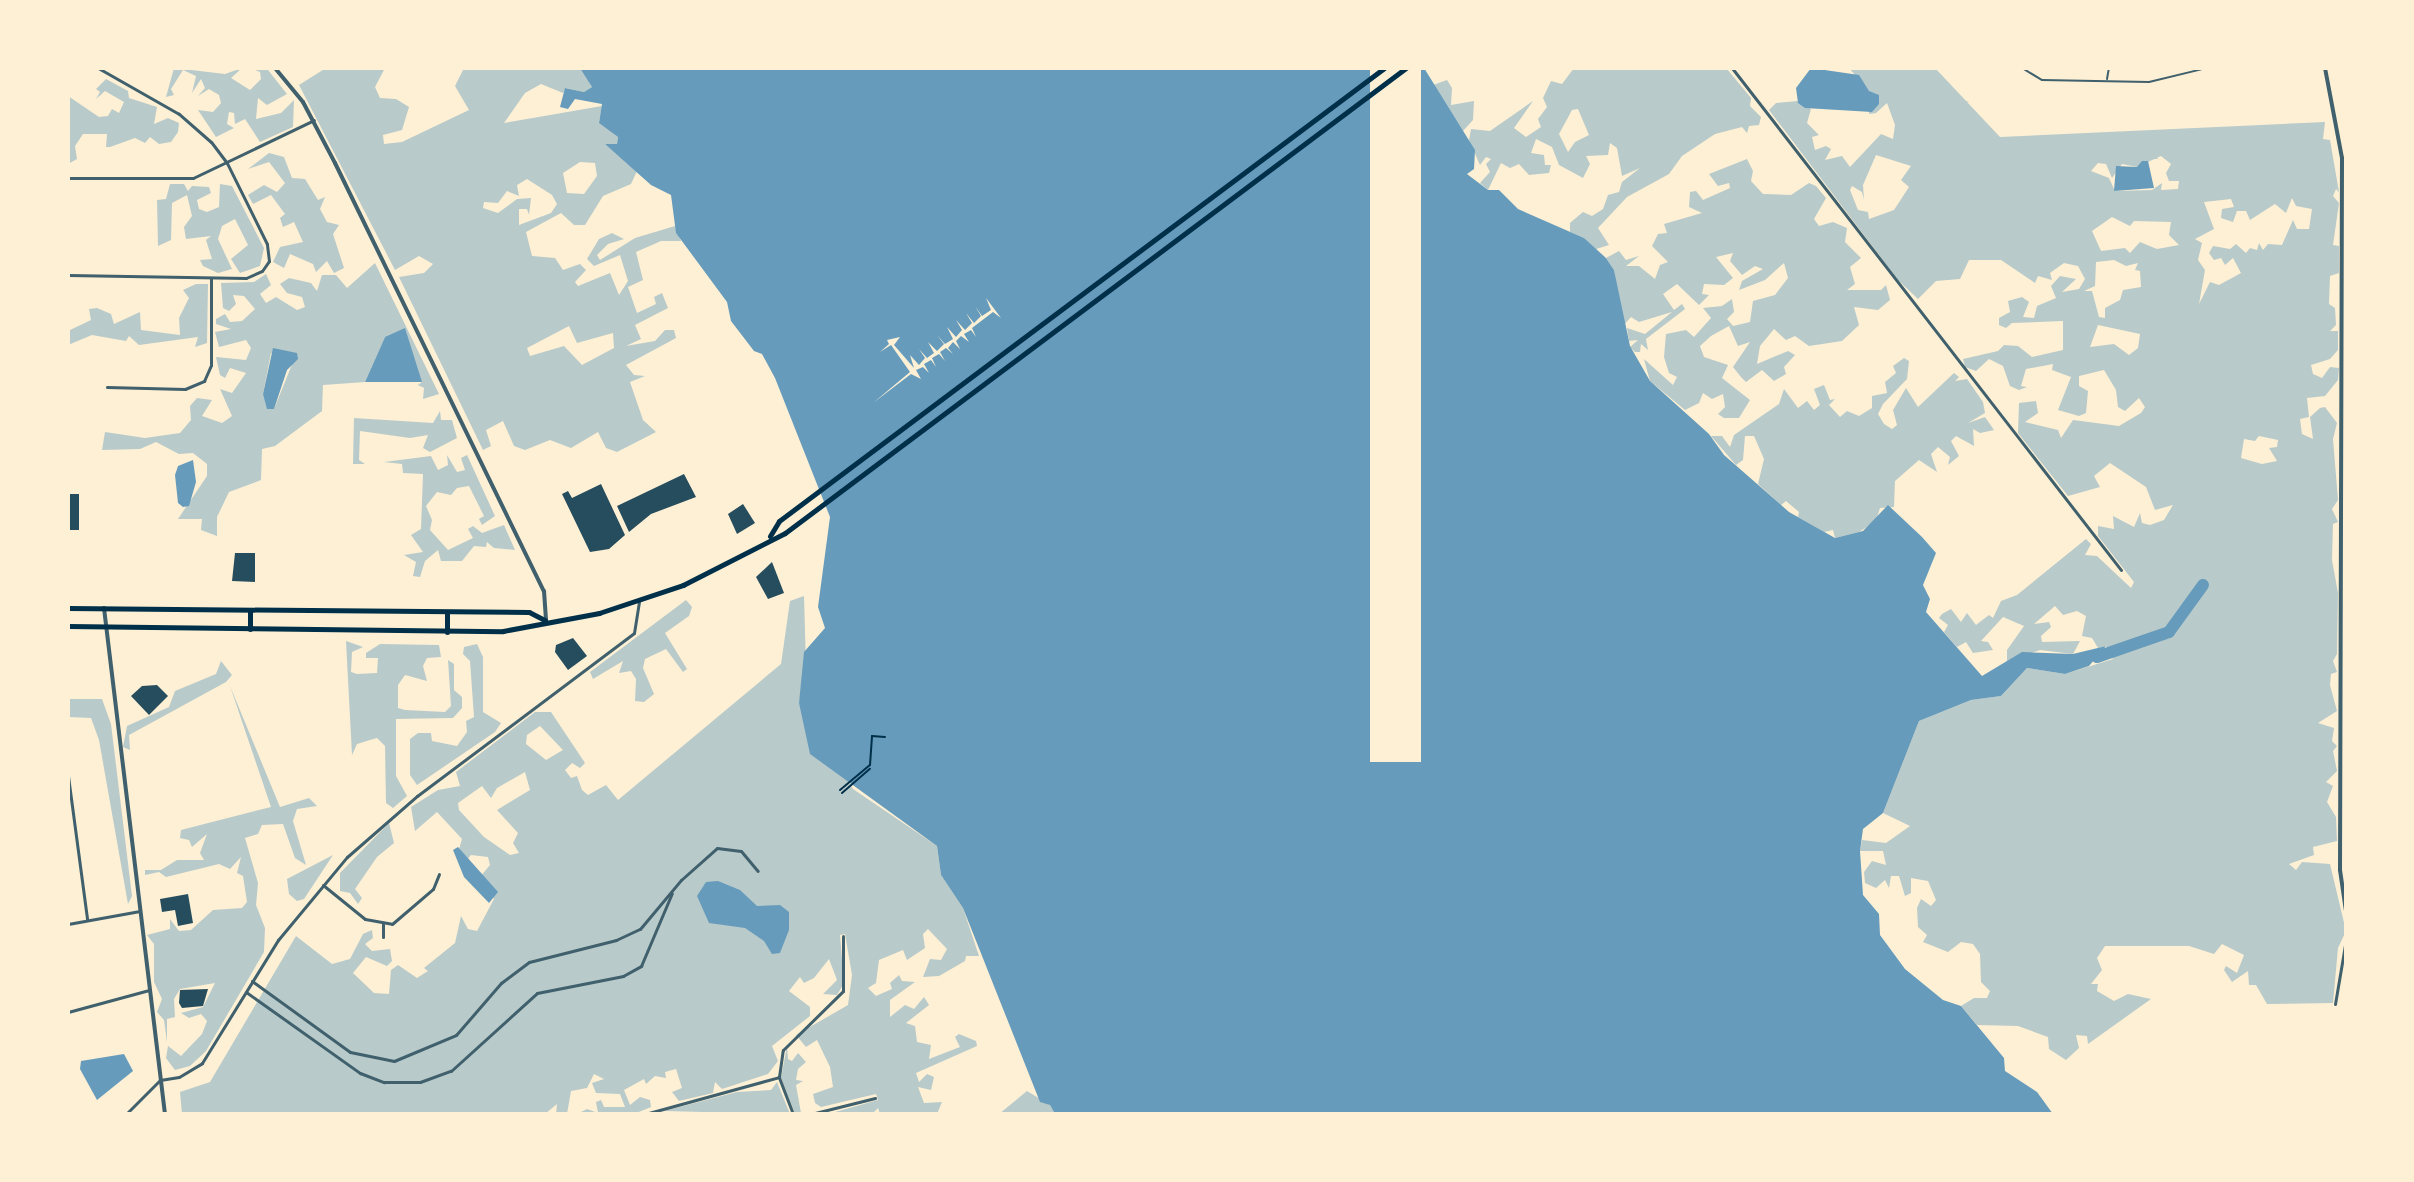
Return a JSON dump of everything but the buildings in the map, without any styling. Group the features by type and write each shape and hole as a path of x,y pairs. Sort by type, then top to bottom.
{"main road":[{"path":"770,537 779,521 1384,68"},
{"path":"68,626 447,632 531,629 546,621 639,601 703,576 770,537 785,533 1406,68"},
{"path":"68,608 447,614 529,612 546,621"},
{"path":"250,611 250,629"},
{"path":"447,614 447,632"}],"street":[{"path":"68,275 246,278 262,271 269,261 267,244 227,163 179,114 98,68"},
{"path":"275,68 314,120 544,591 546,621"},
{"path":"1732,68 2121,570"},
{"path":"2325,68 2342,158 2343,709 2340,870 2346,911"},
{"path":"68,178 173,181 227,163 314,120"},
{"path":"107,387 185,389 204,381 211,365 211,278"},
{"path":"126,1114 160,1080 179,1077 202,1063 252,981 323,885 417,796 634,633 639,601"},
{"path":"104,608 165,1114"},
{"path":"68,776 87,919"},
{"path":"252,981 350,1052 377,1061 404,1059 456,1035 525,965 632,933 651,919 672,890 719,847 741,851 758,871"},
{"path":"323,885 365,919 383,924 401,917 433,889 439,874"},
{"path":"246,992 352,1069 384,1082 420,1082 451,1071 537,993 623,976 641,966 672,890"},
{"path":"68,924 140,911"},
{"path":"383,924 383,937"},
{"path":"793,1114 779,1077 787,1042 843,991 847,973 843,936"},
{"path":"2335,1004 2346,939"},
{"path":"68,1012 149,990"},
{"path":"645,1114 779,1077"},
{"path":"811,1114 875,1098"}],"lane":[{"path":"2022,68 2042,80 2165,81 2207,68"},
{"path":"2107,80 2109,68"}],"path":[{"path":"870,769 841,792 870,765 872,736 885,737"}],"shaded area":[{"path":"174,68 225,74 242,68 231,78 250,90 261,79 260,72 250,68 268,70 287,94 267,105 258,98 256,119 281,113 294,100 293,127 260,142 245,119 235,124 234,113 229,112 227,124 234,128 216,137 198,110 213,112 221,103 219,95 209,89 198,96 205,88 201,79 192,93 196,76 183,70 171,89 174,95 166,97"},
{"path":"326,68 385,68 375,87 380,98 396,99 409,107 402,130 383,135 384,144 402,142 469,110 455,86 464,68 582,69 592,87 584,92 566,88 563,93 541,84 525,93 504,123 602,106 599,122 618,137 617,144 605,144 637,171 631,184 603,196 585,225 574,225 561,213 526,232 532,256 555,258 563,270 580,264 586,270 575,282 578,286 610,273 619,295 628,281 620,255 594,266 587,259 599,239 612,233 624,239 608,244 597,255 600,260 635,238 675,226 681,241 661,241 636,252 643,280 628,287 637,313 656,304 654,297 662,293 668,308 635,325 641,339 626,346 655,341 665,330 674,330 676,338 626,365 634,375 645,376 630,382 643,420 656,432 617,452 606,448 598,432 571,448 550,440 525,450 514,446 503,421 486,430 491,446 483,450 399,277 424,273 433,264 419,256 395,270 299,85","holes":["580,162 595,163 597,176 584,194 567,193 563,173","527,179 552,195 557,204 551,213 519,225 519,209 527,209 529,215 531,198 517,199 498,213 483,208 484,202 498,203 507,191 519,196 517,185","569,326 577,343 613,333 614,348 582,365 564,346 530,356 527,348"]},
{"path":"1574,68 1727,69 1751,98 1750,106 1761,117 1759,125 1749,126 1747,133 1742,127 1715,134 1682,156 1669,174 1627,197 1598,228 1609,245 1593,250 1584,238 1570,232 1570,223 1583,212 1592,216 1603,209 1608,195 1619,192 1622,182 1640,168 1622,176 1617,148 1610,143 1608,155 1586,156 1590,164 1583,178 1559,165 1552,147 1536,139 1531,153 1544,155 1545,165 1551,165 1549,173 1529,175 1519,164 1510,168 1501,163 1488,190 1480,183 1490,172 1486,164 1491,159 1486,157 1480,165 1469,140 1471,129 1490,131 1533,101 1514,128 1526,137 1541,127 1538,119 1547,107 1543,98 1551,81 1562,84","holes":["1578,109 1589,135 1575,142 1568,152 1559,134 1572,110"]},
{"path":"1849,68 1935,68 2000,137 2325,122 2323,139 2330,140 2339,192 2336,189 2333,196 2339,203 2333,245 2339,246 2339,273 2330,276 2329,304 2335,308 2336,325 2330,331 2338,331 2338,350 2330,359 2311,365 2313,374 2322,378 2330,367 2339,368 2338,380 2325,396 2307,398 2309,417 2300,419 2302,434 2313,439 2310,417 2320,408 2325,407 2337,423 2333,439 2338,500 2332,509 2338,522 2333,524 2332,560 2338,593 2337,654 2333,661 2337,672 2331,674 2330,685 2337,711 2318,723 2334,728 2332,741 2337,746 2333,751 2337,771 2326,782 2333,786 2327,802 2336,817 2337,841 2313,847 2314,855 2289,864 2296,870 2302,862 2330,864 2346,931 2338,948 2333,1003 2267,1004 2256,985 2249,985 2248,971 2232,982 2224,970 2226,966 2237,973 2244,955 2222,944 2214,954 2189,946 2105,946 2097,958 2102,970 2091,984 2098,984 2097,991 2114,1001 2128,994 2151,999 2088,1044 2087,1036 2076,1035 2079,1048 2066,1060 2049,1049 2048,1037 2018,1026 1977,1025 1961,1006 1974,998 1987,998 1990,991 1981,982 1980,954 1973,944 1961,942 1948,952 1923,942 1927,935 1918,927 1917,908 1921,899 1931,906 1936,900 1928,881 1911,878 1911,893 1905,896 1899,876 1891,876 1889,888 1885,880 1876,888 1865,883 1864,872 1872,861 1886,865 1883,851 1860,851 1862,840 1886,843 1910,826 1883,813 1919,721 1971,700 2001,696 2027,668 2065,674 2113,659 2106,646 2098,648 2092,638 2082,636 2086,616 2077,611 2063,615 2055,606 2034,624 2049,622 2051,627 2041,636 2042,642 2080,641 2073,654 2040,650 2007,661 2007,650 2024,626 2003,617 1981,641 1988,642 1993,650 1973,653 1966,642 1957,647 1944,632 1948,625 1939,618 1942,614 1951,609 1961,622 1967,613 1976,625 1989,615 1993,618 2001,601 2017,595 2086,539 2091,544 2085,555 2097,556 2131,588 2134,582 2098,536 2098,526 2114,529 2113,516 2134,527 2140,513 2142,523 2150,525 2164,520 2173,505 2155,510 2146,487 2110,463 2094,476 2100,487 2068,496 2018,433 2019,403 2036,401 2038,413 2025,422 2058,430 2061,438 2073,420 2119,426 2141,413 2145,407 2139,398 2125,411 2118,407 2116,390 2104,370 2079,376 2079,386 2088,391 2086,413 2079,416 2058,410 2071,377 2052,370 2053,364 2026,369 2021,386 2027,387 2019,390 2010,386 2003,366 1989,359 1976,371 1965,367 1963,359 1998,351 2004,345 2018,346 2032,357 2063,350 2063,321 2012,323 2006,328 1999,325 1999,318 2010,312 2008,301 2022,297 2029,302 2023,317 2034,318 2037,306 2056,298 2051,286 2060,276 2076,279 2062,292 2079,289 2085,279 2078,266 2064,263 2050,273 2052,280 2038,276 2035,283 2001,260 1969,260 1960,279 1936,281 1918,299 1898,280 1769,110 1776,103 1798,101 1811,109 1807,123 1819,135 1812,137 1815,150 1826,146 1831,149 1825,160 1842,156 1850,167 1881,134 1893,139 1895,125 1887,103 1876,113 1869,114 1869,91","holes":["1876,155 1911,166 1901,180 1909,187 1894,210 1869,219 1868,212 1858,210 1850,190 1852,186 1862,192 1864,200 1863,185","2161,156 2171,164 2166,173 2169,181 2179,181 2178,189 2161,190 2162,183 2152,190 2115,191 2109,178 2091,171 2098,163 2106,164 2112,178 2122,164 2137,167","2292,198 2296,206 2312,209 2309,229 2297,229 2293,220 2282,245 2268,244 2263,250 2259,243 2257,250 2250,248 2246,253 2236,244 2230,249 2213,246 2209,253 2214,260 2221,258 2225,265 2233,258 2241,273 2219,285 2210,282 2199,304 2205,270 2198,260 2202,243 2195,239 2214,229 2204,202 2231,199 2234,207 2222,209 2221,218 2233,222 2237,211 2246,211 2250,220 2275,204 2286,213","2112,217 2130,226 2134,221 2171,222 2169,235 2179,245 2157,249 2140,242 2130,253 2125,248 2101,251 2092,231","2114,260 2126,266 2138,263 2135,270 2140,271 2141,287 2123,290 2120,300 2105,308 2105,318 2099,317 2092,291 2084,291 2095,286 2096,262","2098,325 2140,334 2138,348 2129,355 2114,344 2090,347","2259,436 2278,440 2277,447 2269,448 2277,461 2262,464 2241,458 2244,439 2255,441"]},
{"path":"106,79 128,91 129,98 157,107 154,124 168,118 179,123 178,132 171,142 159,144 150,137 145,143 135,138 110,147 106,147 107,134 83,134 75,146 77,159 68,164 68,96 99,117 108,116 112,109 119,113 124,102 105,91 96,99 100,92 96,89"},
{"path":"1447,80 1452,88 1451,105 1474,101 1473,120 1463,131 1433,85"},
{"path":"269,153 284,157 292,178 305,179 318,200 325,197 320,209 327,222 339,225 333,234 344,268 334,273 327,261 316,272 313,264 290,254 284,268 273,262 280,247 303,242 294,222 283,227 280,218 285,214 271,195 253,204 248,195 264,185 277,192 285,183 269,162 248,169"},
{"path":"1747,159 1753,171 1751,181 1763,194 1791,195 1809,183 1816,186 1826,198 1814,219 1819,226 1833,222 1847,228 1845,242 1861,258 1850,267 1855,284 1847,290 1881,290 1886,285 1890,300 1878,310 1854,307 1859,325 1842,341 1809,346 1795,336 1786,340 1774,329 1760,346 1757,364 1788,351 1795,355 1784,367 1786,374 1774,381 1762,370 1746,382 1741,377 1733,367 1750,342 1738,346 1729,326 1711,336 1700,346 1704,357 1728,365 1722,378 1750,400 1739,418 1724,418 1718,414 1725,407 1723,394 1712,399 1703,393 1699,403 1685,410 1650,381 1644,359 1673,385 1677,377 1669,373 1664,357 1666,334 1686,330 1694,337 1711,318 1703,308 1722,306 1732,299 1734,312 1727,319 1733,326 1750,322 1753,301 1775,295 1788,278 1784,263 1765,280 1739,290 1742,281 1763,269 1755,266 1742,275 1730,261 1733,253 1716,257 1733,278 1724,285 1704,284 1702,294 1709,295 1699,305 1677,284 1663,294 1674,310 1682,304 1685,309 1646,339 1648,350 1641,344 1640,352 1635,352 1630,347 1638,340 1629,341 1627,328 1645,334 1672,312 1639,322 1631,317 1623,326 1614,270 1606,258 1619,251 1626,260 1639,256 1626,266 1639,266 1655,279 1660,265 1668,262 1652,246 1658,234 1667,233 1664,224 1702,213 1689,207 1690,192 1696,191 1703,200 1730,188 1729,183 1718,186 1709,174"},
{"path":"170,184 184,184 188,191 192,186 209,187 211,193 197,200 199,209 207,212 219,207 220,184 232,186 264,248 260,266 240,273 231,259 248,245 235,219 222,226 218,239 232,269 218,273 203,266 200,260 212,259 206,240 211,236 186,239 184,227 192,216 187,195 172,203 171,240 158,246 157,200 166,199"},
{"path":"375,263 439,394 423,399 424,388 418,385 422,382 385,337 365,382 323,385 322,411 275,446 262,449 261,480 229,492 217,517 217,536 201,530 202,519 178,519 207,476 207,464 193,453 179,454 156,442 140,449 102,450 105,432 145,438 180,433 191,420 190,406 197,398 212,400 202,416 222,423 232,416 220,389 232,393 246,373 230,368 225,378 220,375 216,357 246,360 251,348 246,340 219,347 215,332 231,329 216,324 216,319 225,314 230,322 242,321 255,309 244,296 233,295 236,304 229,311 223,308 221,283 254,282 266,274 271,285 260,294 266,303 276,297 297,310 305,307 302,297 287,293 280,284 289,278 311,283 317,291 322,275 336,275 347,288","holes":["271,353 293,362 274,409 263,394"]},
{"path":"196,284 208,284 207,343 195,347 198,337 139,345 129,336 126,341 92,335 68,345 68,331 91,320 89,309 97,308 111,314 114,324 140,312 141,330 180,335 179,318 189,298 183,290"},
{"path":"1904,358 1909,361 1907,379 1883,404 1878,414 1884,424 1892,429 1897,425 1893,410 1906,388 1918,407 1954,373 1959,377 1955,381 1967,379 1983,402 1985,413 1968,423 1985,417 1994,430 1980,433 1973,429 1974,446 1956,436 1951,441 1959,456 1948,465 1950,457 1938,447 1931,454 1937,472 1919,460 1895,481 1894,507 1880,508 1876,521 1859,532 1835,538 1833,530 1824,532 1798,517 1799,512 1786,501 1781,505 1758,484 1764,459 1754,436 1745,436 1743,460 1736,465 1711,436 1722,436 1730,447 1734,435 1779,404 1784,389 1798,408 1807,401 1814,410 1820,405 1814,389 1824,385 1830,400 1835,399 1829,405 1840,417 1847,411 1859,416 1872,408 1872,396 1887,393 1885,382 1896,373 1893,366"},
{"path":"440,411 441,420 452,420 457,438 430,452 423,448 428,435 410,438 360,431 359,460 365,464 353,464 354,418 433,423"},
{"path":"447,455 457,472 465,470 461,458 467,455 495,516 482,525 479,519 484,516 469,486 457,488 451,495 437,492 426,506 432,520 430,530 448,550 473,538 468,529 473,526 482,533 504,525 515,550 494,548 487,542 486,547 474,546 462,561 441,561 438,550 425,561 420,577 413,576 416,562 404,555 423,552 411,535 421,529 423,474 403,473 402,464 384,462 431,456 438,470 448,465"},
{"path":"804,596 806,666 799,703 853,789 937,846 941,875 963,908 979,956 966,956 965,961 939,976 923,977 930,959 941,960 947,949 928,929 923,934 925,948 907,960 903,950 879,960 876,983 868,988 876,996 892,989 890,983 899,975 902,981 915,982 890,1000 890,1017 905,1005 914,1009 924,997 929,1005 906,1023 915,1026 917,1042 931,1045 929,1059 960,1047 955,1037 959,1034 976,1041 977,1046 916,1073 919,1082 927,1074 934,1077 931,1090 918,1087 924,1103 942,1102 937,1114 880,1114 878,1108 872,1114 828,1114 878,1100 876,1094 821,1107 815,1103 813,1094 833,1087 830,1067 817,1040 806,1047 796,1035 848,1005 852,975 845,934 840,935 844,983 837,995 823,994 837,980 829,959 814,978 804,983 800,977 789,991 810,1007 810,1016 772,1046 778,1061 768,1074 722,1089 715,1082 713,1093 679,1101 672,1092 682,1088 676,1069 665,1072 666,1078 655,1076 646,1084 644,1079 624,1090 630,1105 640,1097 650,1100 651,1107 634,1114 577,1114 587,1109 598,1113 596,1102 601,1100 604,1107 625,1107 620,1094 596,1093 592,1083 604,1079 594,1074 587,1088 571,1091 567,1114 556,1114 557,1104 545,1114 182,1114 180,1092 210,1082 296,936 332,964 350,959 363,934 372,930 373,938 365,944 372,951 390,949 392,961 387,966 366,957 353,973 374,993 389,994 391,970 398,965 417,978 428,971 424,968 455,943 461,916 468,929 477,931 494,899 480,877 490,865 488,857 471,855 466,861 459,849 462,839 437,812 415,831 411,807 438,790 460,786 456,772 535,712 551,712 585,763 580,768 572,763 565,770 571,778 577,776 582,790 588,795 606,785 618,800 781,664 790,601","holes":["540,726 563,750 546,760 526,744 527,735","525,772 530,790 497,810 518,833 513,843 519,853 510,855 484,837 459,810 458,803 482,786 491,798 497,788"]},
{"path":"686,600 692,607 689,616 665,633 687,669 683,672 666,649 645,659 643,668 654,694 644,702 635,701 636,679 631,671 619,673 623,661 593,679 590,672"},
{"path":"346,641 363,647 352,652 351,672 357,674 377,673 378,658 366,658 366,653 380,644 439,645 441,657 427,658 423,666 427,681 405,675 398,685 398,708 405,710 445,712 451,706 448,660 454,664 454,690 462,697 462,708 453,718 396,719 396,776 407,796 393,808 386,803 385,746 377,738 357,744 352,755"},
{"path":"477,644 483,657 483,712 501,723 495,732 417,785 410,775 410,739 418,733 431,733 432,741 457,746 467,732 466,721 474,717 470,661 463,654 464,647"},
{"path":"221,661 232,675 226,682 129,735 130,750 123,747 127,726 169,707 175,691 216,674"},
{"path":"230,686 280,807 309,798 317,806 297,809 293,821 306,865 295,858 283,824 262,825 258,834 245,838 258,883 256,905 265,928 264,952 206,1051 190,1066 175,1070 166,1058 168,1046 181,1056 202,1034 207,1021 201,1014 189,1018 181,1013 203,1007 215,983 180,989 174,999 175,1017 167,1019 167,1042 164,1020 157,1012 162,999 154,982 154,944 147,935 170,929 170,919 179,931 191,930 213,910 242,908 247,902 243,876 237,873 241,857 230,869 219,864 166,877 159,872 145,875 145,870 161,870 177,860 204,860 200,853 207,834 192,847 189,840 180,838 181,830 271,807"},
{"path":"68,699 102,699 111,724 132,896 128,904 99,740 91,718 68,717"},
{"path":"389,823 394,843 377,857 355,889 362,898 358,904 350,893 340,891 340,873"},
{"path":"333,855 304,899 297,901 289,894 287,879"},
{"path":"787,1046 788,1059 792,1061 798,1053 806,1062 798,1069 796,1080 803,1081 796,1085 801,1113 795,1114 781,1078"},
{"path":"777,1082 790,1114 664,1111 737,1092 771,1090"},
{"path":"1027,1091 1050,1105 1055,1114 999,1114"}],"water":[{"path":"580,68 1424,68 1475,150 1474,169 1467,174 1488,190 1499,190 1518,209 1584,238 1606,258 1614,270 1630,346 1650,381 1709,434 1724,455 1789,512 1835,538 1863,531 1888,505 1922,537 1936,553 1923,585 1930,599 1926,612 1982,676 2022,652 2073,654 2106,646 2089,666 2065,674 2027,668 2001,696 1971,700 1919,721 1883,813 1863,829 1860,851 1863,895 1879,914 1880,935 1905,969 1943,1000 1961,1006 2004,1058 2005,1071 2037,1092 2053,1114 1055,1114 1050,1105 1040,1102 963,908 941,875 937,846 810,754 799,703 804,652 825,628 818,607 830,517 775,378 762,354 754,351 731,321 727,302 676,233 671,195 651,185 605,144 617,144 618,137 599,123 602,104 575,99 568,109 560,107 565,88 584,92 592,87"},
{"path":"1811,68 1859,75 1869,91 1879,95 1879,104 1872,112 1805,108 1798,103 1796,88"},
{"path":"2142,161 2148,161 2154,188 2114,191 2116,166 2137,167"},
{"path":"405,328 422,382 365,382 385,337"},
{"path":"273,348 297,353 298,359 287,370 274,409 267,409 263,394"},
{"path":"193,460 196,482 189,506 183,507 178,503 175,475 178,466"},
{"path":"458,847 498,892 489,903 464,877 453,850"},
{"path":"718,881 740,890 757,906 780,905 789,912 789,930 780,953 772,954 764,941 745,928 709,923 697,896 706,882"},
{"path":"124,1054 133,1071 97,1100 80,1069 81,1061"}],"pier":[{"path":"1370,68 1421,68 1421,762 1370,762"},
{"path":"986,298 1001,318 993,312 972,328 976,337 971,330 964,334 969,342 961,336 956,341 960,349 953,342 948,348 953,354 946,348 940,352 945,361 939,354 932,358 936,367 931,360 924,364 929,373 923,367 916,370 921,379 911,374 873,403 910,372 891,345 880,352 889,344 887,340 900,337 894,345 914,368 910,355 919,365 925,358 919,349 927,358 934,353 928,342 937,351 944,344 937,335 945,344 953,339 947,327 956,337 962,330 956,320 965,330 972,323 966,313 974,323 981,316 975,306 982,316 991,310"}],"waterway":[{"path":"2097,657 2169,632 2203,585"}]}
